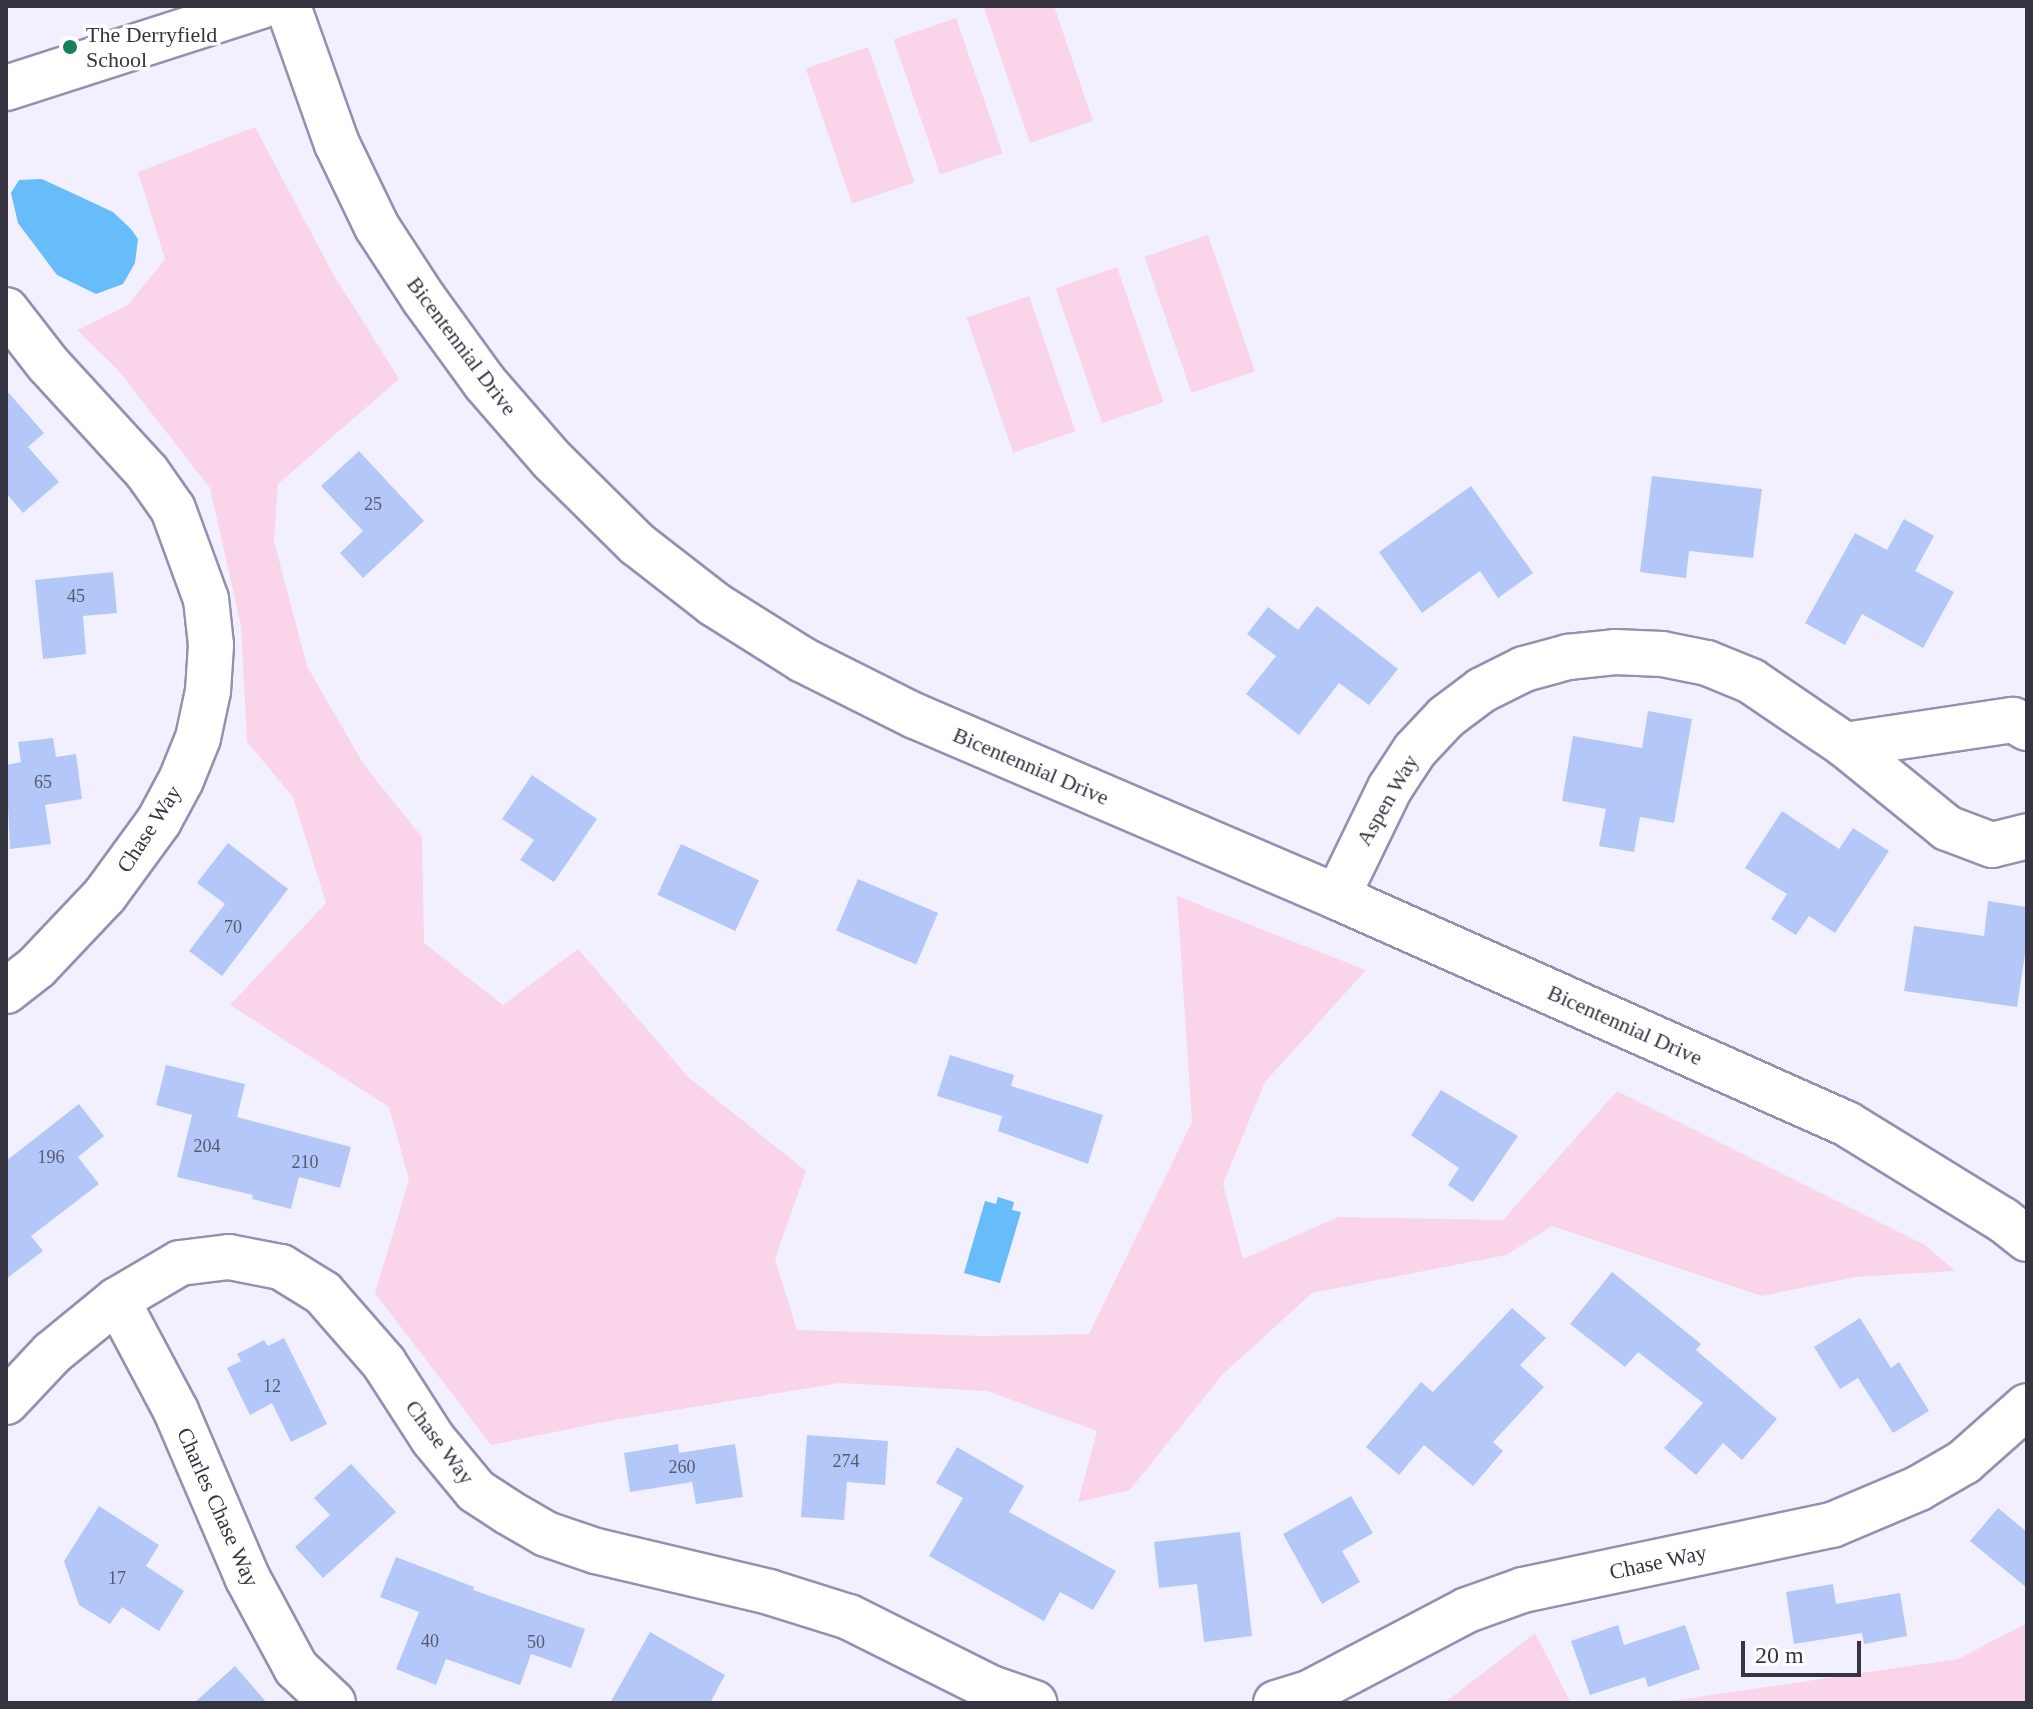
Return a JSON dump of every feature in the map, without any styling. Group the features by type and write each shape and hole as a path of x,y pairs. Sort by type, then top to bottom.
{"street":[{"path":"6,88 261,6"},
{"name":"Bicentennial Drive","path":"288,6 337,144 377,227 485,383 552,460 637,544 714,604 817,667 915,716 1337,897 1847,1124 2003,1220 2027,1239"},
{"name":"Chase Way","path":"6,310 48,364 147,472 173,509 206,599 211,645 208,691 198,738 181,780 159,821 105,895 37,967 6,991"},
{"name":"Aspen Way","path":"1337,897 1369,826 1415,750 1446,717 1482,690 1524,669 1568,657 1615,652 1662,654 1707,663 1751,681 1845,745 1947,828 1992,845 2027,836"},
{"path":"1845,745 2013,720 2027,728"},
{"name":"Chase Way","path":"6,1402 52,1353 117,1300 180,1263 229,1257 281,1267 323,1293 384,1363 433,1439 476,1491 508,1512 546,1534 596,1551 769,1592 849,1617 991,1688 1034,1703"},
{"name":"Charles Chase Way","path":"117,1300 176,1411 247,1577 296,1668 333,1703"},
{"name":"Chase Way","path":"1276,1703 1309,1693 1467,1610 1514,1593 1832,1525 1919,1488 1964,1462 2027,1406"}],"shaded area":[{"path":"1054,6 1093,121 1030,143 984,8"},
{"path":"956,18 1003,153 940,175 894,39"},
{"path":"868,47 915,182 852,204 806,68"},
{"path":"255,127 332,272 399,379 278,484 274,541 307,666 364,765 422,837 424,943 503,1005 578,949 688,1077 806,1171 775,1259 797,1330 984,1336 1089,1334 1192,1122 1177,896 1366,970 1265,1082 1223,1184 1243,1259 1338,1217 1503,1220 1617,1091 1925,1245 1955,1271 1855,1277 1762,1296 1552,1226 1506,1255 1312,1293 1223,1374 1130,1490 1078,1502 1097,1431 987,1391 840,1383 614,1420 491,1445 375,1293 409,1180 389,1107 230,1005 326,903 293,797 247,742 241,626 210,488 117,369 77,330 128,305 165,259 138,172"},
{"path":"1208,235 1255,371 1192,393 1145,257"},
{"path":"1117,267 1164,402 1102,423 1056,288"},
{"path":"1029,296 1076,431 1013,453 967,317"},
{"path":"2027,1623 2027,1703 1657,1703 1958,1659"},
{"path":"1535,1633 1571,1703 1444,1703"}],"water":[{"path":"42,179 113,212 131,229 138,239 135,263 123,284 96,294 57,275 18,223 11,193 19,180"},
{"path":"998,1197 1014,1202 1012,1210 1021,1212 1000,1283 964,1273 985,1201 996,1204"}],"building":[{"path":"6,390 44,433 28,447 59,482 23,513 6,493"},
{"path":"359,451 424,521 363,578 340,553 363,531 321,486"},
{"path":"1652,476 1762,489 1753,558 1689,551 1686,578 1640,572"},
{"path":"1471,486 1533,573 1498,598 1480,571 1422,613 1379,552"},
{"path":"1904,519 1934,536 1915,571 1954,592 1923,648 1862,614 1845,645 1805,623 1855,533 1887,550"},
{"path":"113,572 117,613 83,616 86,654 43,659 35,580"},
{"path":"1317,606 1398,669 1369,705 1339,683 1299,735 1246,694 1276,656 1247,634 1268,607 1298,630"},
{"path":"1648,711 1692,719 1674,823 1640,817 1634,852 1599,846 1606,809 1562,801 1573,736 1642,748"},
{"path":"53,738 56,757 76,754 82,799 45,805 51,844 10,849 6,765 21,762 18,742"},
{"path":"532,775 597,819 554,882 520,860 534,840 502,819"},
{"path":"1782,811 1839,849 1853,828 1889,851 1835,933 1809,916 1796,935 1771,919 1787,894 1745,868"},
{"path":"228,843 288,889 222,976 189,951 225,904 197,883"},
{"path":"681,844 759,880 735,931 657,895"},
{"path":"858,879 938,913 916,965 836,931"},
{"path":"1988,901 2027,907 2027,941 2017,1007 1904,991 1914,926 1984,936"},
{"path":"950,1055 1014,1075 1011,1086 1103,1115 1088,1164 998,1131 1002,1116 937,1096"},
{"path":"166,1065 245,1084 237,1117 351,1147 340,1188 299,1177 291,1209 252,1199 253,1195 177,1177 192,1115 156,1105"},
{"path":"1441,1090 1518,1136 1473,1202 1448,1185 1459,1168 1411,1135"},
{"path":"79,1104 104,1136 78,1157 99,1184 31,1236 43,1251 6,1279 6,1161"},
{"path":"1612,1272 1701,1344 1696,1350 1777,1419 1742,1460 1723,1443 1696,1475 1664,1448 1703,1403 1638,1352 1625,1367 1570,1324"},
{"path":"1512,1308 1546,1338 1520,1365 1544,1387 1493,1442 1503,1451 1473,1486 1424,1445 1399,1475 1366,1447 1421,1382 1433,1392"},
{"path":"1860,1318 1891,1368 1899,1362 1929,1411 1893,1433 1858,1378 1840,1389 1814,1347"},
{"path":"284,1338 327,1424 291,1442 272,1403 250,1415 227,1368 241,1361 237,1354 264,1340 268,1346"},
{"path":"807,1435 888,1441 885,1485 847,1482 844,1520 801,1517"},
{"path":"678,1444 679,1453 735,1444 743,1497 696,1504 692,1482 630,1492 624,1453"},
{"path":"957,1447 1024,1486 1009,1512 1116,1571 1093,1610 1060,1592 1044,1621 929,1556 963,1498 936,1483"},
{"path":"351,1464 396,1512 323,1578 295,1547 330,1515 314,1498"},
{"path":"1351,1496 1373,1533 1342,1551 1360,1582 1322,1604 1283,1534"},
{"path":"99,1506 159,1545 146,1566 184,1591 159,1631 122,1607 110,1624 79,1605 64,1561"},
{"path":"1998,1508 2027,1532 2027,1588 1970,1541"},
{"path":"1240,1532 1252,1636 1204,1642 1197,1584 1159,1588 1154,1542"},
{"path":"396,1557 474,1587 473,1590 585,1629 571,1668 531,1654 520,1685 446,1659 436,1685 396,1669 419,1612 380,1597"},
{"path":"1833,1584 1836,1604 1900,1593 1907,1636 1864,1644 1862,1633 1794,1644 1786,1592"},
{"path":"1618,1625 1624,1645 1685,1625 1700,1669 1648,1687 1645,1677 1590,1695 1571,1641"},
{"path":"650,1632 725,1675 710,1703 610,1703"},
{"path":"235,1666 267,1703 194,1703"}],"place":[{"name":"The Derryfield School","path":"70,47"}]}
